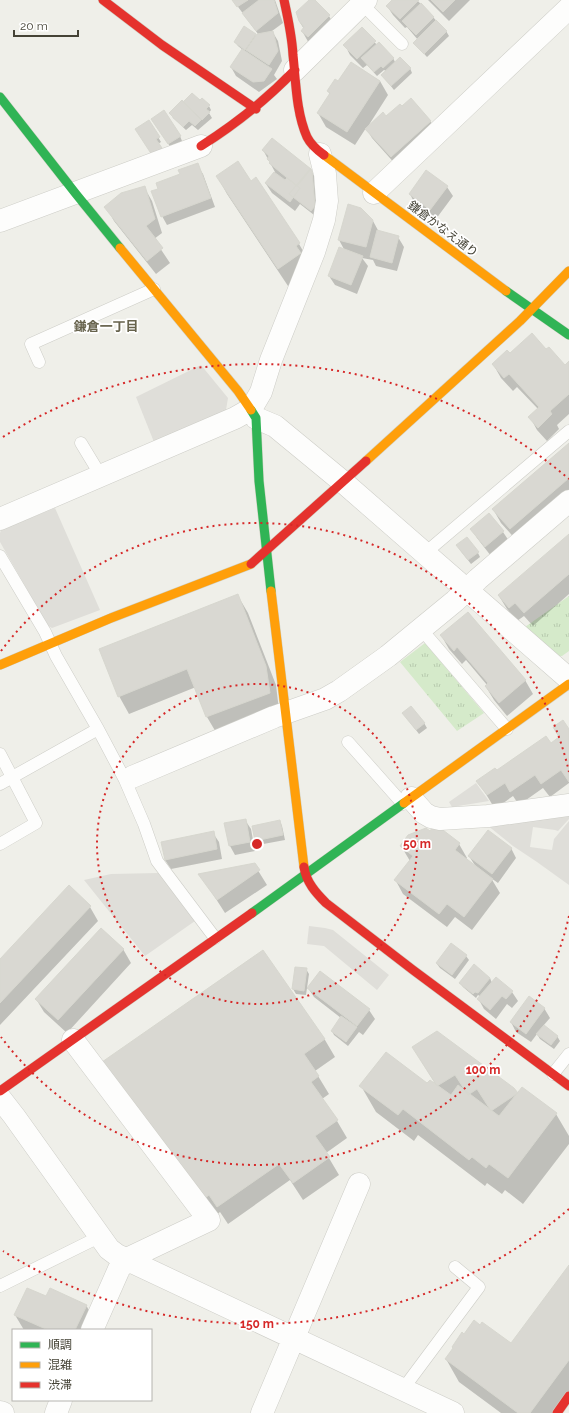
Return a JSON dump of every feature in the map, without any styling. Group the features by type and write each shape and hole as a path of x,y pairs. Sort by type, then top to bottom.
{"street":[{"path":"103,0 162,45 256,108"},
{"path":"284,0 292,42 299,101 327,187 327,201 324,220 314,252 271,360 254,413 266,552 305,875 315,892 326,903 569,1086"},
{"path":"0,221 76,194 200,146 232,127 279,88 364,2"},
{"path":"374,193 569,8"},
{"path":"2,104 254,413 276,426 343,482 569,679"},
{"name":"鎌倉かなえ通り","path":"313,146 532,310 569,335"},
{"path":"0,665 111,618 251,564 532,310 569,271"},
{"path":"0,519 235,418 254,413"},
{"path":"128,779 274,717 324,699 339,691 388,656 421,629 569,501"},
{"path":"0,1091 305,875 569,684"},
{"path":"407,801 431,818 440,819 488,816 569,805"},
{"path":"73,1040 209,1220 127,1259 119,1269 92,1329"},
{"path":"0,1098 109,1250 454,1413"},
{"path":"262,1413 359,1184"},
{"path":"557,1413 569,1396"},
{"path":"56,1413 61,1401"}],"lane":[{"path":"364,2 402,44"},
{"path":"39,362 31,344 154,289"},
{"path":"424,554 569,431"},
{"path":"81,443 101,476"},
{"path":"0,556 51,644 56,656 128,779 157,861 215,938"},
{"path":"421,629 507,729"},
{"path":"0,784 98,729"},
{"path":"348,742 407,801"},
{"path":"0,754 36,823 0,844"},
{"path":"553,1074 569,1054"},
{"path":"0,1286 99,1237"},
{"path":"403,1389 479,1287 455,1268"}],"green space":[{"path":"569,596 569,651 562,656 558,656 525,627"},
{"path":"425,643 484,713 457,731 400,662"}],"shaded area":[{"path":"201,365 228,398 226,410 154,442 136,397"},
{"path":"55,508 100,610 52,628 48,626 0,542 0,533 1,530"},
{"path":"476,783 489,801 452,807 449,802"},
{"path":"569,813 569,819 558,831 533,827 530,847 552,850 554,839 569,821 569,885 513,846 487,825"},
{"path":"158,873 195,921 145,956 84,880 111,874"},
{"path":"309,926 333,930 389,975 377,990 324,946 307,944"}],"building":[{"path":"232,0 248,0 237,7"},
{"path":"259,0 274,0 278,13 256,31 242,13"},
{"path":"309,0 315,0 330,15 308,37 301,31 304,27 299,21 296,12"},
{"path":"392,0 419,0 400,19 386,6"},
{"path":"431,0 455,0 443,12"},
{"path":"421,3 434,17 416,35 402,21"},
{"path":"436,20 447,31 424,54 413,43"},
{"path":"244,26 256,34 245,50 234,42"},
{"path":"362,27 376,41 357,59 343,45"},
{"path":"273,31 278,51 269,65 246,50 257,34"},
{"path":"379,42 394,58 383,68 381,66 374,72 361,58"},
{"path":"242,49 272,69 264,81 253,82 230,67"},
{"path":"400,57 411,68 391,86 381,75"},
{"path":"351,62 380,81 347,132 317,113 330,93 327,91 335,79 338,81"},
{"path":"192,93 200,100 202,98 210,105 206,109 210,112 202,120 183,102"},
{"path":"411,98 431,121 391,157 365,129 383,112 386,116 400,104 402,106"},
{"path":"182,100 201,120 195,126 189,121 183,127 169,113"},
{"path":"164,110 181,136 168,144 151,119"},
{"path":"149,120 160,137 156,139 162,148 152,155 135,129"},
{"path":"272,138 311,169 297,186 269,163 270,162 267,159 269,156 262,150"},
{"path":"238,161 251,181 256,177 300,243 296,246 301,253 278,269 216,176"},
{"path":"198,163 211,198 161,217 151,191 158,189 156,183 180,174 178,170"},
{"path":"310,169 312,170 315,206 311,211 289,194"},
{"path":"426,170 448,186 430,210 409,194"},
{"path":"274,172 285,180 287,178 300,188 290,202 265,183"},
{"path":"145,186 155,219 146,226 163,248 147,261 104,207 121,193"},
{"path":"348,204 361,208 373,220 366,247 338,240"},
{"path":"377,230 399,236 392,263 370,257"},
{"path":"339,247 363,256 351,285 328,276"},
{"path":"532,333 546,349 549,347 565,365 569,361 569,394 550,411 552,414 538,428 528,417 539,407 509,374 504,378 492,364 507,350 510,353"},
{"path":"569,443 569,478 510,529 492,509"},
{"path":"489,513 504,531 485,547 470,529"},
{"path":"569,534 569,574 524,613 515,603 509,608 498,595"},
{"path":"467,537 479,552 468,560 456,545"},
{"path":"238,594 266,666 270,693 206,717 187,669 118,697 99,649"},
{"path":"468,612 526,680 499,703 485,686 488,683 457,647 454,651 440,635"},
{"path":"411,706 425,723 416,730 402,713"},
{"path":"563,720 569,729 569,782 561,770 541,784 535,775 510,792 505,783 487,795 476,781 495,768 497,770 546,736 551,743 559,737 553,727"},
{"path":"246,819 250,842 229,846 224,823"},
{"path":"280,820 283,835 255,841 252,826"},
{"path":"435,824 460,843 455,850 493,879 464,917 447,904 439,914 394,880 413,856 400,846 408,835 426,828 430,831"},
{"path":"488,830 512,848 492,874 468,856"},
{"path":"214,831 217,849 165,860 161,842"},
{"path":"255,863 260,870 217,900 198,874"},
{"path":"69,885 91,906 0,1003 0,959"},
{"path":"101,928 124,949 58,1020 35,999"},
{"path":"451,943 467,955 452,975 436,963"},
{"path":"263,950 325,1039 304,1054 319,1076 311,1082 338,1120 315,1136 330,1157 293,1183 279,1164 217,1207 209,1195 200,1202 102,1062"},
{"path":"474,964 490,978 478,993 475,992 473,994 459,983"},
{"path":"295,967 307,968 304,991 292,989"},
{"path":"320,971 370,1009 357,1026 307,988"},
{"path":"496,977 513,991 506,999 502,996 490,1010 477,999"},
{"path":"529,996 545,1008 526,1034 510,1022"},
{"path":"341,1016 357,1027 346,1042 331,1031"},
{"path":"544,1025 558,1036 551,1045 536,1034"},
{"path":"437,1031 514,1088 518,1093 491,1111 477,1089 468,1095 455,1075 437,1086 412,1047"},
{"path":"386,1052 427,1083 430,1080 451,1095 458,1085 499,1116 522,1087 557,1113 508,1178 489,1164 486,1168 472,1157 469,1160 403,1109 398,1115 359,1086"},
{"path":"569,1265 569,1360 530,1413 518,1413 445,1359 462,1332 464,1334 474,1320 480,1325 482,1322 511,1343"},
{"path":"27,1288 46,1296 50,1288 87,1305 75,1329 46,1329 14,1315"}],"traffic: fast":[{"path":"0,97 120,248"},
{"path":"506,291 569,335"},
{"path":"251,410 256,418 259,481 271,591"},
{"path":"252,913 404,803"}],"traffic: slow":[{"path":"324,155 506,291"},
{"path":"120,248 238,391 251,410"},
{"path":"366,461 520,321 569,271"},
{"path":"0,665 111,618 251,564"},
{"path":"271,591 304,867"},
{"path":"404,803 569,684"}],"traffic: jam":[{"path":"103,0 162,45 256,109"},
{"path":"284,0 291,34 297,97 303,127 307,137 314,147 324,155"},
{"path":"201,146 251,111 295,70"},
{"path":"251,564 366,461"},
{"path":"304,867 309,882 326,903 569,1086"},
{"path":"0,1091 252,913"},
{"path":"557,1413 569,1396"}],"district":[{"name":"鎌倉一丁目","path":"106,326"}]}
